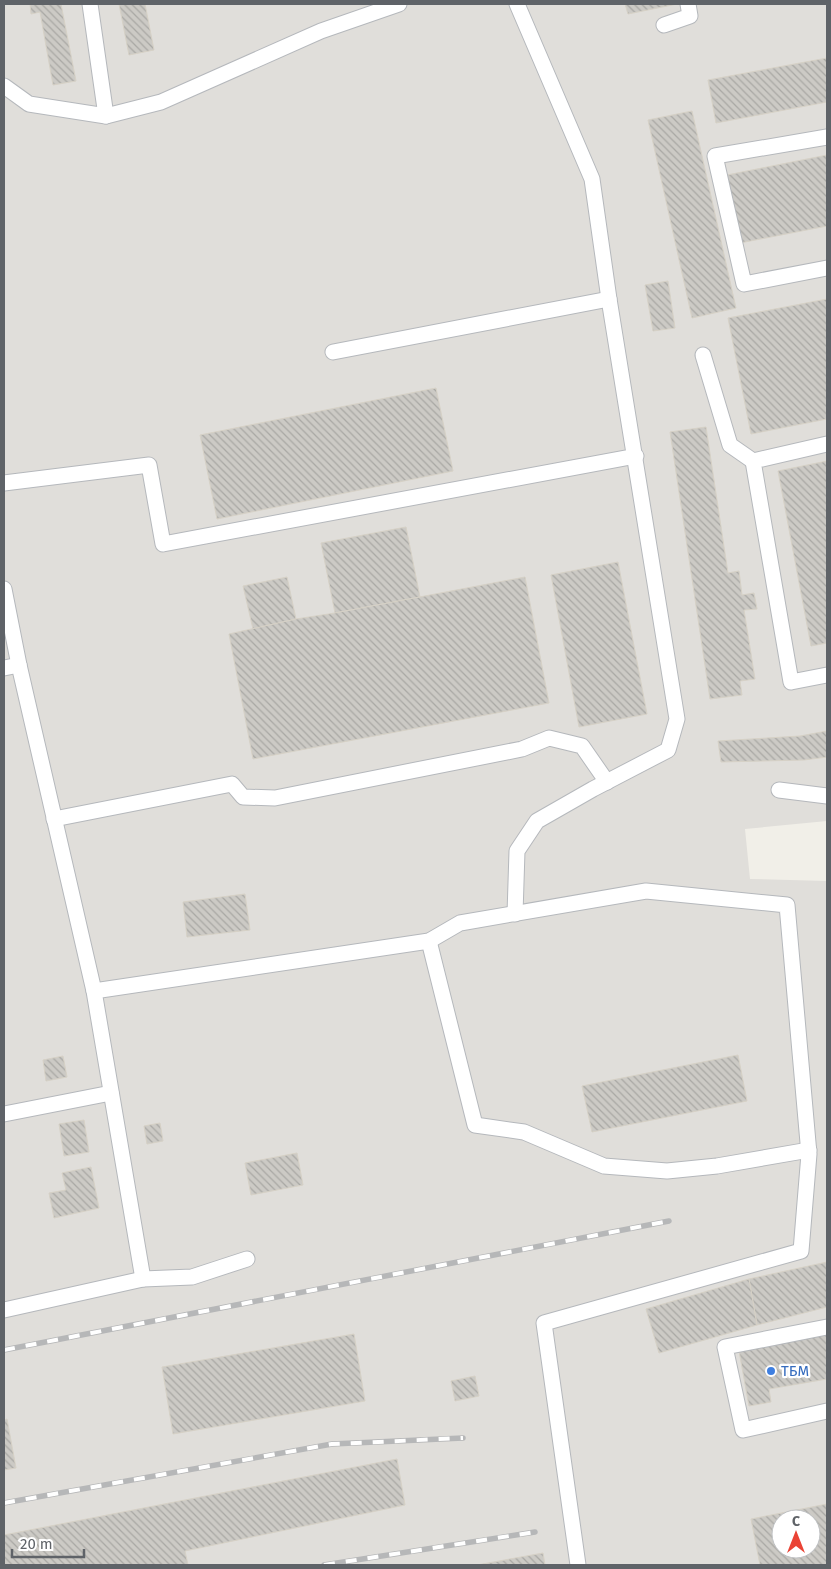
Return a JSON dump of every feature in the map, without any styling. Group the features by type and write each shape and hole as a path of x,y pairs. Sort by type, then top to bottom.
{"lane":[{"path":"90,4 106,116"},
{"path":"4,86 29,104 106,116 161,102 321,31 399,4"},
{"path":"514,914 517,851 537,821 668,750 677,719 636,456 609,299 592,178 517,4"},
{"path":"664,25 690,16 688,4"},
{"path":"827,137 715,156 744,284 827,268"},
{"path":"333,352 609,299"},
{"path":"703,355 730,445 753,460 827,444"},
{"path":"4,483 149,465 163,544 636,456"},
{"path":"753,460 791,682 827,675"},
{"path":"4,589 19,665 94,991 143,1279"},
{"path":"4,668 19,665"},
{"path":"54,819 232,784 243,797 275,798 522,749 549,738 582,746 607,782"},
{"path":"780,790 827,796"},
{"path":"94,991 429,941 460,923 646,891 787,905 809,1150 801,1251 544,1323 578,1565"},
{"path":"429,941 475,1125 524,1132 604,1166 667,1171 717,1166 809,1150"},
{"path":"4,1114 111,1093"},
{"path":"4,1310 143,1279 192,1277 247,1259"},
{"path":"827,1327 725,1347 743,1430 827,1412"}],"shaded area":[{"path":"4,4 827,4 827,821 745,829 750,879 827,881 827,1565 4,1565"}],"building":[{"path":"30,4 61,4 76,81 53,85 40,12 31,14"},
{"path":"119,4 145,4 154,50 129,55"},
{"path":"625,4 677,4 628,14"},
{"path":"827,58 827,102 716,123 708,80"},
{"path":"692,111 736,308 692,318 648,120"},
{"path":"827,155 827,226 740,243 727,175"},
{"path":"668,281 675,328 653,331 645,285"},
{"path":"827,299 827,419 751,434 728,318"},
{"path":"436,388 453,471 217,519 200,435"},
{"path":"706,427 728,573 739,571 742,595 754,593 757,609 744,610 755,679 740,681 742,695 710,699 670,432"},
{"path":"827,461 827,643 811,646 778,471"},
{"path":"406,527 420,597 335,613 321,543"},
{"path":"618,562 647,714 579,727 551,575"},
{"path":"287,577 296,619 253,629 243,586"},
{"path":"525,577 549,703 253,759 229,634 296,619"},
{"path":"827,731 827,757 804,760 721,762 718,741 800,736"},
{"path":"245,894 250,930 187,937 183,902"},
{"path":"738,1055 747,1101 592,1132 582,1086"},
{"path":"63,1056 67,1077 46,1081 43,1060"},
{"path":"84,1120 89,1152 64,1156 59,1124"},
{"path":"160,1123 163,1141 147,1144 144,1126"},
{"path":"297,1153 303,1185 251,1195 245,1163"},
{"path":"91,1167 99,1208 54,1218 49,1193 66,1190 62,1173"},
{"path":"827,1262 827,1307 757,1325 749,1279"},
{"path":"749,1279 757,1325 659,1353 646,1309"},
{"path":"354,1334 365,1401 173,1434 162,1367"},
{"path":"827,1334 827,1379 769,1389 771,1402 749,1406 739,1351"},
{"path":"475,1376 479,1396 455,1401 451,1381"},
{"path":"7,1419 16,1468 4,1470 4,1420"},
{"path":"397,1459 405,1505 185,1551 188,1565 4,1565 4,1535"},
{"path":"827,1504 827,1565 760,1565 751,1519 771,1515 771,1559 821,1559 821,1509 802,1509"},
{"path":"543,1553 545,1565 477,1565"}],"railway":[{"path":"4,1350 669,1221"},
{"path":"4,1503 332,1444 463,1438"},
{"path":"324,1565 535,1532"}],"place":[{"name":"ТБМ","path":"771,1371"}]}
